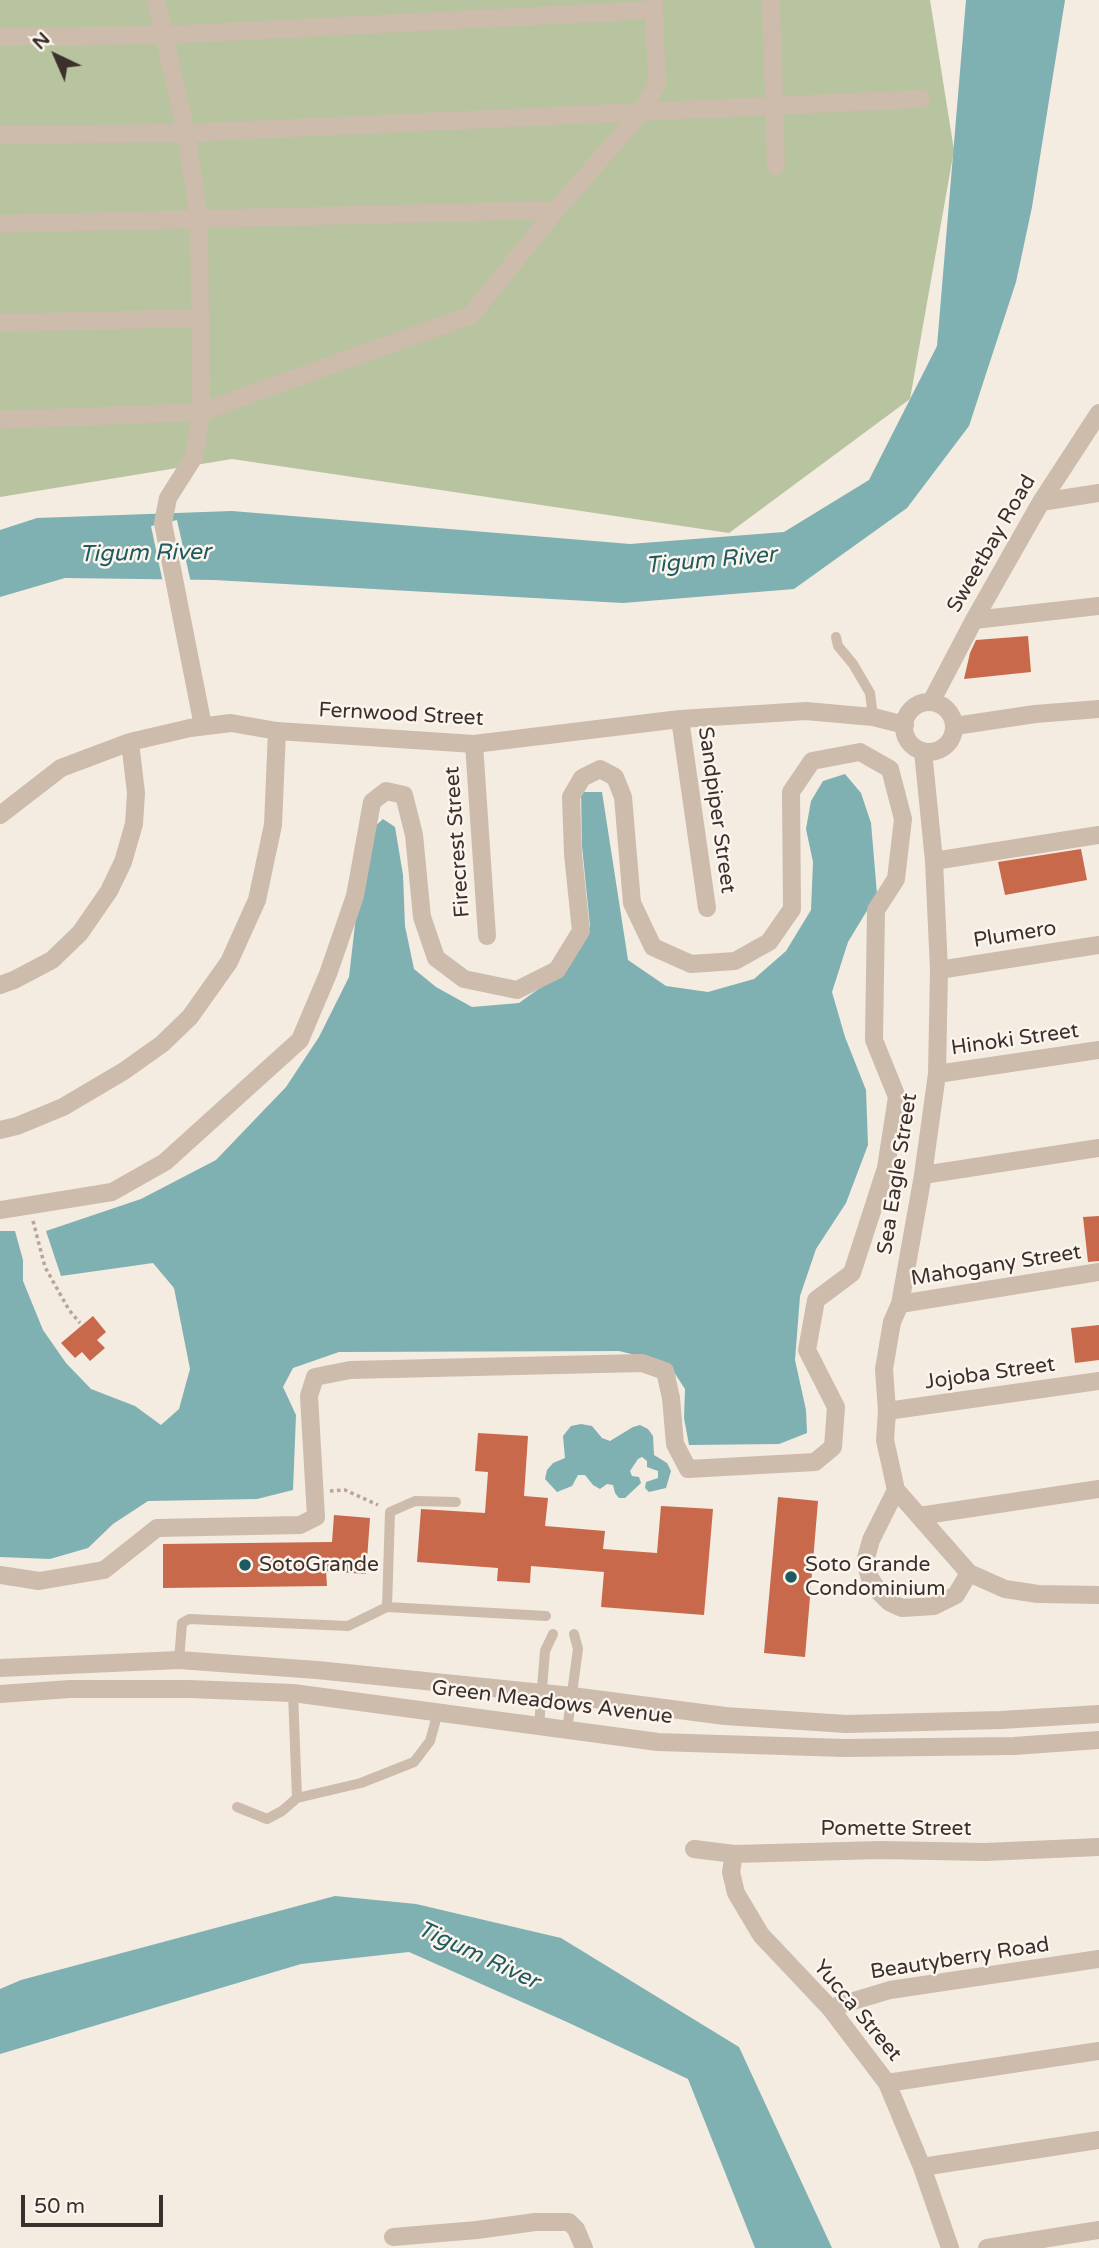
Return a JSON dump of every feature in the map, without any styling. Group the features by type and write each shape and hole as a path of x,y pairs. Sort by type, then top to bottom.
{"street":[{"path":"156,0 186,133 199,219 201,412 194,457 168,498 163,523 203,726"},
{"path":"771,0 776,166"},
{"path":"0,37 165,35 654,5 657,85 641,112 556,210 471,315 201,412 0,421"},
{"path":"0,135 186,133 921,99"},
{"path":"0,224 556,210"},
{"path":"0,323 201,318"},
{"name":"Sweetbay Road","path":"931,702 1041,502 1099,413"},
{"path":"1041,502 1099,493"},
{"path":"974,621 1099,606"},
{"path":"931,702 948,709 955,726 953,735 942,749 933,752 923,751 911,744 907,739 905,725 906,718 916,706 931,702"},
{"path":"955,726 1035,714 1099,709"},
{"name":"Fernwood Street","path":"0,815 61,768 130,742 203,726 231,723 277,731 474,744 680,719 806,712 873,717 905,725"},
{"name":"Sandpiper Street","path":"680,719 707,908"},
{"path":"0,1130 63,1107 124,1071 162,1044 190,1017 229,962 257,900 273,825 277,731"},
{"path":"0,985 52,960 79,933 109,891 123,862 134,824 136,793 130,742"},
{"name":"Firecrest Street","path":"474,744 487,936"},
{"name":"Sea Eagle Street","path":"923,751 934,862 939,970 937,1074 923,1175 900,1304 892,1322 884,1369 887,1412 885,1440 896,1490 969,1573"},
{"path":"0,1210 112,1192 165,1162 300,1040 328,974 355,896 372,802 386,791 404,795 414,835 422,917 436,958 464,979 517,990 557,970 581,930 570,797 582,778 600,769 615,777 623,797 632,903 653,947 691,964 735,961 769,942 792,909 791,792 812,761 860,752 890,769 903,819 896,879 876,910 874,1040 897,1097 886,1168 852,1273 816,1300 807,1350 836,1407 833,1447 816,1462 688,1469 675,1444 671,1398 665,1371 642,1363 350,1370 315,1377 309,1396 316,1517 300,1525 157,1528 104,1570 39,1581 0,1575"},
{"path":"934,862 1099,835"},
{"name":"Plumero","path":"939,970 1099,945"},
{"name":"Hinoki Street","path":"937,1074 1099,1050"},
{"path":"923,1175 1099,1148"},
{"name":"Mahogany Street","path":"900,1304 1099,1272"},
{"name":"Jojoba Street","path":"887,1412 1099,1381"},
{"path":"919,1516 1099,1489"},
{"path":"896,1490 871,1540 865,1562 870,1578 889,1602 902,1608 934,1606 957,1595 969,1573 1004,1589 1038,1594 1099,1595"},
{"name":"Green Meadows Avenue","path":"0,1668 179,1660 317,1670 572,1696 725,1716 846,1724 1001,1720 1099,1714"},
{"name":"Green Meadows Avenue","path":"0,1694 83,1689 293,1693 658,1742 845,1748 1014,1746 1099,1740"},
{"name":"Pomette Street","path":"694,1849 734,1854 881,1850 985,1852 1099,1847"},
{"name":"Yucca Street","path":"734,1854 731,1872 736,1893 761,1935 830,2008 887,2083 922,2167 950,2248"},
{"name":"Beautyberry Road","path":"830,2008 890,1990 1099,1959"},
{"path":"887,2083 1099,2051"},
{"path":"922,2167 1099,2140"},
{"path":"393,2237 477,2231 535,2222 569,2222 576,2229 584,2248"},
{"path":"987,2248 1099,2230"}],"lane":[{"path":"836,637 838,646 853,664 870,693 873,717"},
{"path":"387,1607 390,1513 415,1500 456,1502"},
{"path":"179,1660 182,1623 189,1619 348,1626 387,1607 546,1616"},
{"path":"539,1726 545,1651 553,1634"},
{"path":"567,1730 578,1649 574,1634"},
{"path":"293,1693 297,1798"},
{"path":"237,1807 267,1819 297,1798 360,1783 414,1762 430,1741 438,1712"}],"path":[{"path":"29,1206 45,1268 69,1310 80,1323"},
{"path":"314,1492 345,1490 390,1513"}],"green space":[{"path":"0,0 930,0 954,150 910,399 729,533 232,459 0,497"}],"water":[{"name":"Tigum River","path":"966,0 1065,0 1032,207 1016,282 969,426 907,508 794,589 623,603 214,580 65,578 0,597 0,530 37,518 232,511 630,544 784,532 869,480 937,346"},
{"path":"845,774 861,793 871,823 877,894 848,942 832,992 845,1037 866,1090 868,1145 846,1203 816,1249 800,1296 795,1360 806,1410 807,1433 779,1444 689,1445 684,1418 685,1389 668,1363 619,1351 339,1352 293,1368 283,1387 296,1415 293,1490 257,1499 148,1501 113,1524 88,1548 50,1559 0,1557 0,1231 15,1231 23,1260 23,1281 43,1330 66,1363 91,1389 135,1406 161,1425 179,1409 190,1369 174,1288 153,1263 61,1276 46,1231 141,1199 216,1160 286,1087 319,1037 349,977 357,907 372,829 383,819 395,827 403,875 405,926 414,969 436,987 472,1007 519,1003 565,970 590,926 582,846 581,792 602,792 628,960 666,986 708,992 754,979 786,951 811,910 813,862 806,829 811,801 823,781"},
{"path":"640,1425 648,1429 653,1436 654,1455 667,1463 671,1471 666,1488 649,1492 645,1488 646,1482 658,1478 658,1471 647,1467 647,1461 642,1457 630,1471 632,1476 639,1477 641,1483 625,1498 619,1498 613,1485 607,1484 600,1489 585,1475 578,1475 572,1486 557,1492 545,1479 547,1470 553,1463 565,1458 563,1436 571,1426 592,1426 602,1438 610,1441 633,1427"},
{"name":"Tigum River","path":"335,1896 416,1904 561,1938 739,2047 832,2248 755,2248 688,2079 409,1952 301,1964 0,2054 0,1989 21,1980"}],"pier":[{"path":"177,520 191,583 163,583 151,526"}],"building":[{"path":"1028,636 1031,672 964,679 976,640"},
{"path":"1081,849 1087,880 1005,895 998,862"},
{"path":"1099,1216 1099,1261 1088,1262 1083,1217"},
{"path":"93,1316 106,1332 97,1340 105,1348 90,1361 82,1352 75,1358 61,1343"},
{"path":"1099,1325 1099,1360 1075,1363 1071,1328"},
{"path":"478,1433 528,1436 524,1496 548,1498 545,1526 605,1531 603,1549 657,1553 661,1506 713,1509 704,1615 601,1607 604,1572 531,1566 530,1583 497,1581 498,1568 417,1562 421,1509 485,1513 488,1472 475,1471"},
{"name":"Soto Grande Condominium","path":"778,1497 818,1501 805,1657 764,1653"},
{"name":"SotoGrande","path":"334,1515 370,1518 366,1574 326,1571 327,1586 163,1588 163,1544 332,1542"}],"place":[{"name":"SotoGrande","path":"245,1565"},
{"name":"Soto Grande Condominium","path":"791,1577"}]}
